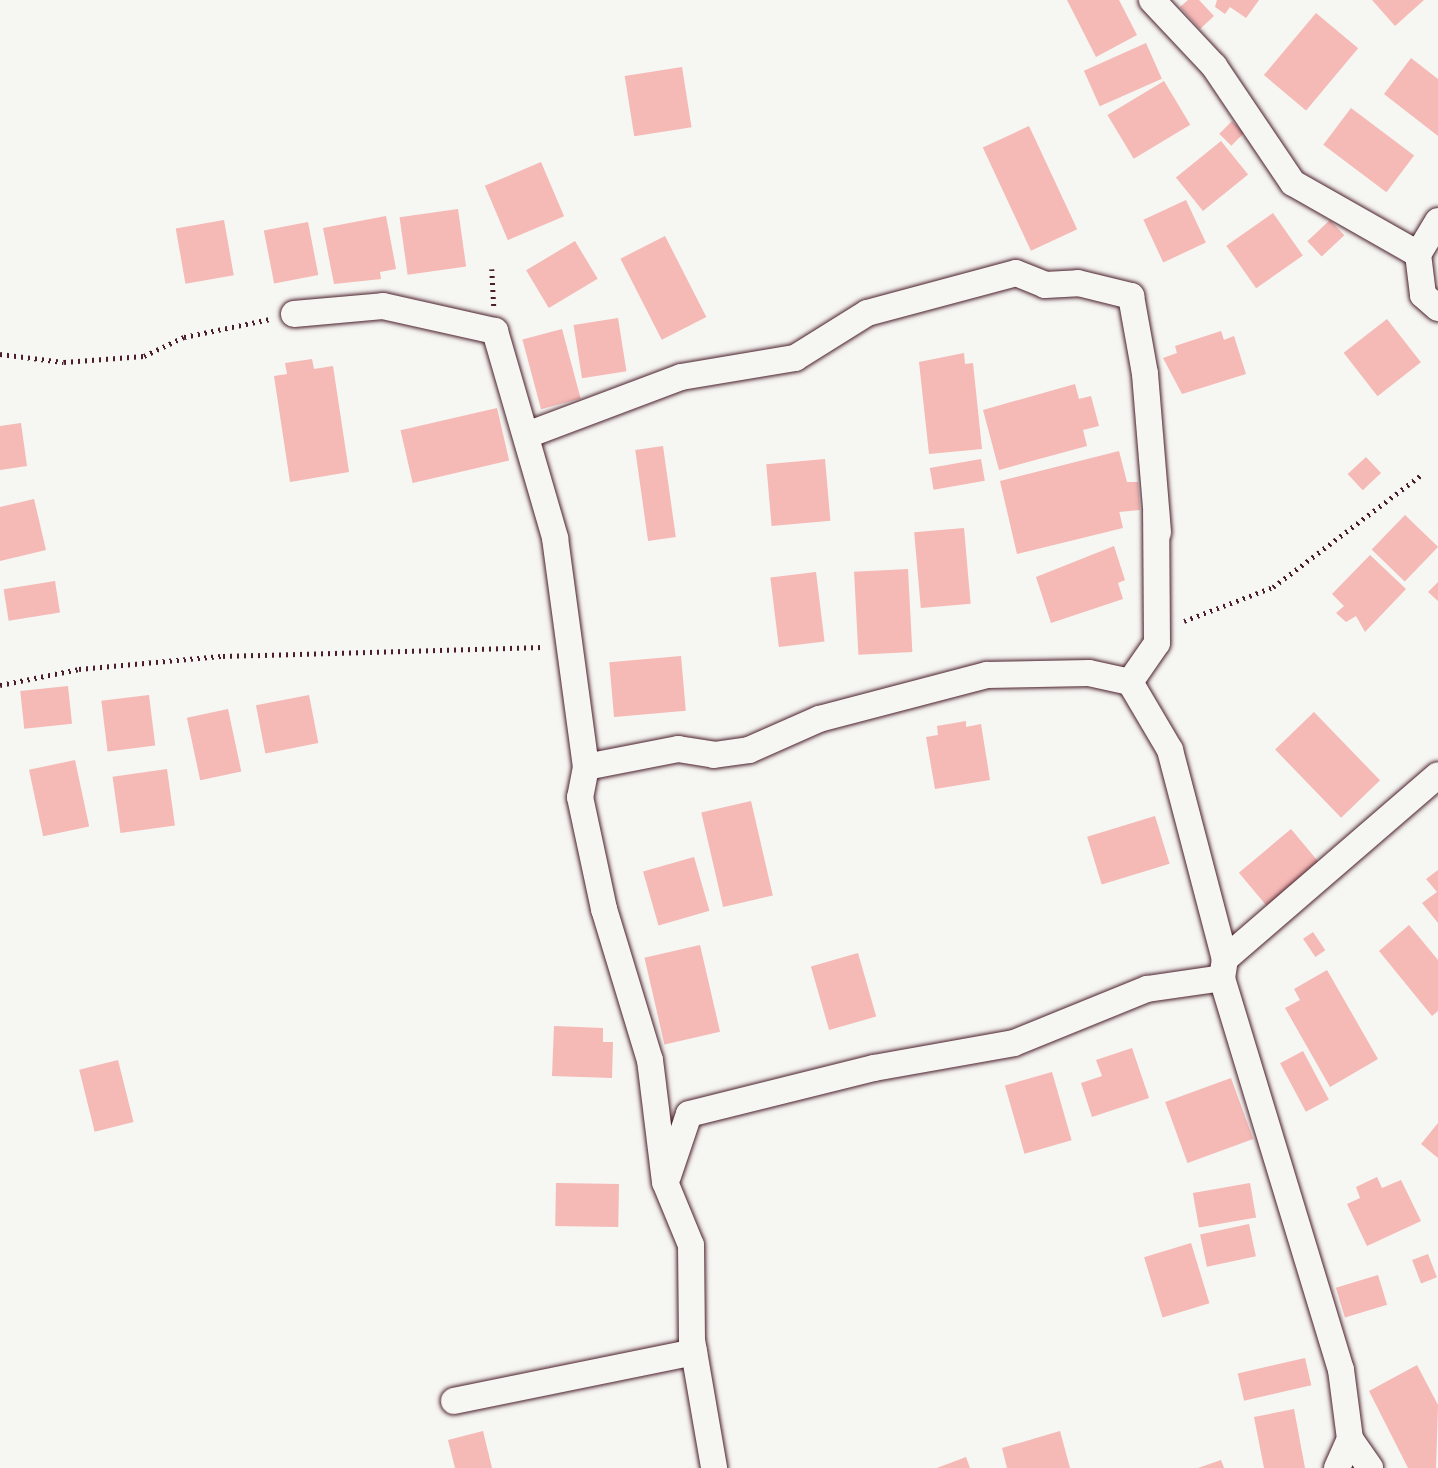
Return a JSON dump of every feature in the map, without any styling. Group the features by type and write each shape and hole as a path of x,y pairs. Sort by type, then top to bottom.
{"street":[{"path":"1152,0 1214,66 1293,183 1418,254"},
{"path":"1438,221 1418,254 1423,295 1438,309"},
{"path":"527,435 681,377 795,358 867,313 1016,273 1045,285 1078,283 1131,296 1158,532"},
{"path":"288,315 383,306 495,331 555,538 566,646 586,767 580,797 604,909 650,1060 665,1182 691,1245 694,1352 714,1468"},
{"path":"1130,682 1157,643 1156,503"},
{"path":"586,767 678,748 714,755 749,750 819,719 987,676 1089,673 1130,682 1170,750 1224,969 1315,1273 1341,1370 1350,1438 1370,1468"},
{"path":"665,1182 689,1114 874,1068 1014,1043 1147,989 1224,969 1438,775"},
{"path":"454,1401 694,1352"},
{"path":"1337,1468 1350,1438"}],"path":[{"path":"0,354 64,362 144,356 184,337 288,315"},
{"path":"1157,631 1273,587 1421,475"},
{"path":"0,685 79,669 223,656 566,646"}],"building":[{"path":"1067,0 1119,0 1137,35 1096,57"},
{"path":"1188,0 1199,0 1214,16 1200,29 1180,7"},
{"path":"1217,0 1259,0 1246,18 1230,7 1225,14 1215,7"},
{"path":"1372,0 1424,0 1395,26"},
{"path":"1316,13 1358,48 1306,110 1264,75"},
{"path":"1146,43 1162,79 1100,106 1084,71"},
{"path":"1411,58 1438,79 1438,136 1384,94"},
{"path":"682,67 692,127 634,136 625,76"},
{"path":"1164,81 1190,125 1134,159 1107,115"},
{"path":"1351,108 1414,156 1386,192 1323,145"},
{"path":"1232,121 1244,133 1231,146 1219,134"},
{"path":"1029,126 1077,229 1031,251 983,148"},
{"path":"1221,141 1248,174 1203,211 1176,178"},
{"path":"541,162 564,216 508,240 485,186"},
{"path":"1186,200 1206,243 1163,262 1143,220"},
{"path":"458,209 466,266 408,275 400,217"},
{"path":"1273,213 1303,256 1256,288 1226,246"},
{"path":"386,216 396,269 380,272 381,279 334,284 323,228"},
{"path":"224,220 234,275 185,284 176,229"},
{"path":"1330,220 1344,235 1322,257 1307,241"},
{"path":"308,222 318,275 274,284 264,231"},
{"path":"665,236 706,317 662,340 620,259"},
{"path":"575,241 598,279 549,308 526,270"},
{"path":"618,318 626,371 582,378 574,325"},
{"path":"1387,319 1421,362 1378,396 1344,353"},
{"path":"562,329 581,399 541,409 522,340"},
{"path":"1221,331 1224,340 1234,336 1246,374 1182,394 1163,358 1177,353 1175,346"},
{"path":"964,353 965,364 973,363 982,449 929,454 919,362"},
{"path":"312,359 314,369 333,366 349,472 290,482 274,376 287,374 285,363"},
{"path":"1075,384 1079,399 1091,396 1099,426 1083,430 1087,446 999,470 983,410"},
{"path":"497,408 509,461 413,483 401,430"},
{"path":"21,423 27,466 0,470 0,426"},
{"path":"663,446 676,537 648,541 635,450"},
{"path":"1119,451 1127,482 1138,482 1140,510 1119,512 1123,528 1017,554 1000,481"},
{"path":"1366,457 1381,473 1363,490 1348,474"},
{"path":"825,459 830,521 772,526 766,464"},
{"path":"981,459 985,481 934,490 930,468"},
{"path":"34,499 46,550 0,561 0,507"},
{"path":"1405,515 1438,547 1405,581 1372,550"},
{"path":"964,528 971,604 921,608 914,532"},
{"path":"1114,546 1125,580 1118,583 1123,599 1051,623 1036,577"},
{"path":"1370,555 1406,589 1365,632 1356,616 1346,622 1336,613 1344,606 1332,594"},
{"path":"908,569 912,652 858,655 854,572"},
{"path":"816,572 825,641 779,647 770,578"},
{"path":"55,581 60,613 9,621 4,589"},
{"path":"1438,582 1438,601 1428,592"},
{"path":"681,656 686,711 614,717 609,662"},
{"path":"68,686 72,724 24,729 20,691"},
{"path":"149,695 155,746 108,751 101,701"},
{"path":"309,695 318,743 265,753 256,705"},
{"path":"228,709 241,772 200,780 187,718"},
{"path":"1314,712 1380,780 1341,818 1275,750"},
{"path":"966,721 966,727 981,724 990,780 935,789 926,737 938,735 937,726"},
{"path":"75,760 89,827 43,836 29,770"},
{"path":"167,769 175,825 120,833 113,777"},
{"path":"751,801 773,896 723,907 701,812"},
{"path":"1155,816 1170,864 1102,885 1087,837"},
{"path":"1291,829 1319,862 1267,906 1239,873"},
{"path":"694,857 709,911 658,925 643,872"},
{"path":"1438,870 1438,923 1422,903 1437,892 1426,879"},
{"path":"1409,925 1438,960 1438,1011 1432,1016 1379,951"},
{"path":"1313,932 1325,950 1315,957 1303,939"},
{"path":"700,945 720,1032 664,1045 644,958"},
{"path":"858,953 876,1016 829,1030 811,967"},
{"path":"1327,970 1378,1059 1330,1087 1285,1008 1300,1000 1294,989"},
{"path":"554,1026 603,1028 603,1042 613,1042 612,1078 552,1076"},
{"path":"1132,1048 1149,1098 1092,1117 1081,1083 1102,1076 1096,1060"},
{"path":"1303,1051 1329,1100 1306,1112 1280,1063"},
{"path":"118,1060 133,1122 95,1132 79,1070"},
{"path":"1052,1072 1072,1140 1024,1154 1005,1086"},
{"path":"1231,1078 1253,1139 1187,1163 1165,1102"},
{"path":"1438,1123 1438,1158 1421,1144"},
{"path":"1377,1177 1382,1188 1401,1180 1421,1221 1367,1246 1347,1204 1360,1198 1356,1187"},
{"path":"556,1183 619,1184 618,1227 555,1226"},
{"path":"1250,1183 1256,1217 1199,1228 1193,1193"},
{"path":"1249,1224 1256,1256 1207,1267 1200,1234"},
{"path":"1191,1243 1209,1303 1163,1318 1144,1257"},
{"path":"1428,1254 1437,1277 1421,1283 1412,1260"},
{"path":"1378,1275 1387,1305 1345,1318 1336,1288"},
{"path":"1305,1358 1311,1385 1244,1401 1238,1374"},
{"path":"1417,1365 1438,1405 1436,1468 1408,1468 1369,1391"},
{"path":"1294,1409 1305,1468 1264,1468 1254,1417"},
{"path":"483,1431 492,1468 455,1468 448,1440"},
{"path":"1060,1431 1070,1468 1007,1468 1002,1448"},
{"path":"966,1457 970,1468 937,1468"},
{"path":"1221,1460 1224,1468 1198,1468"}]}
